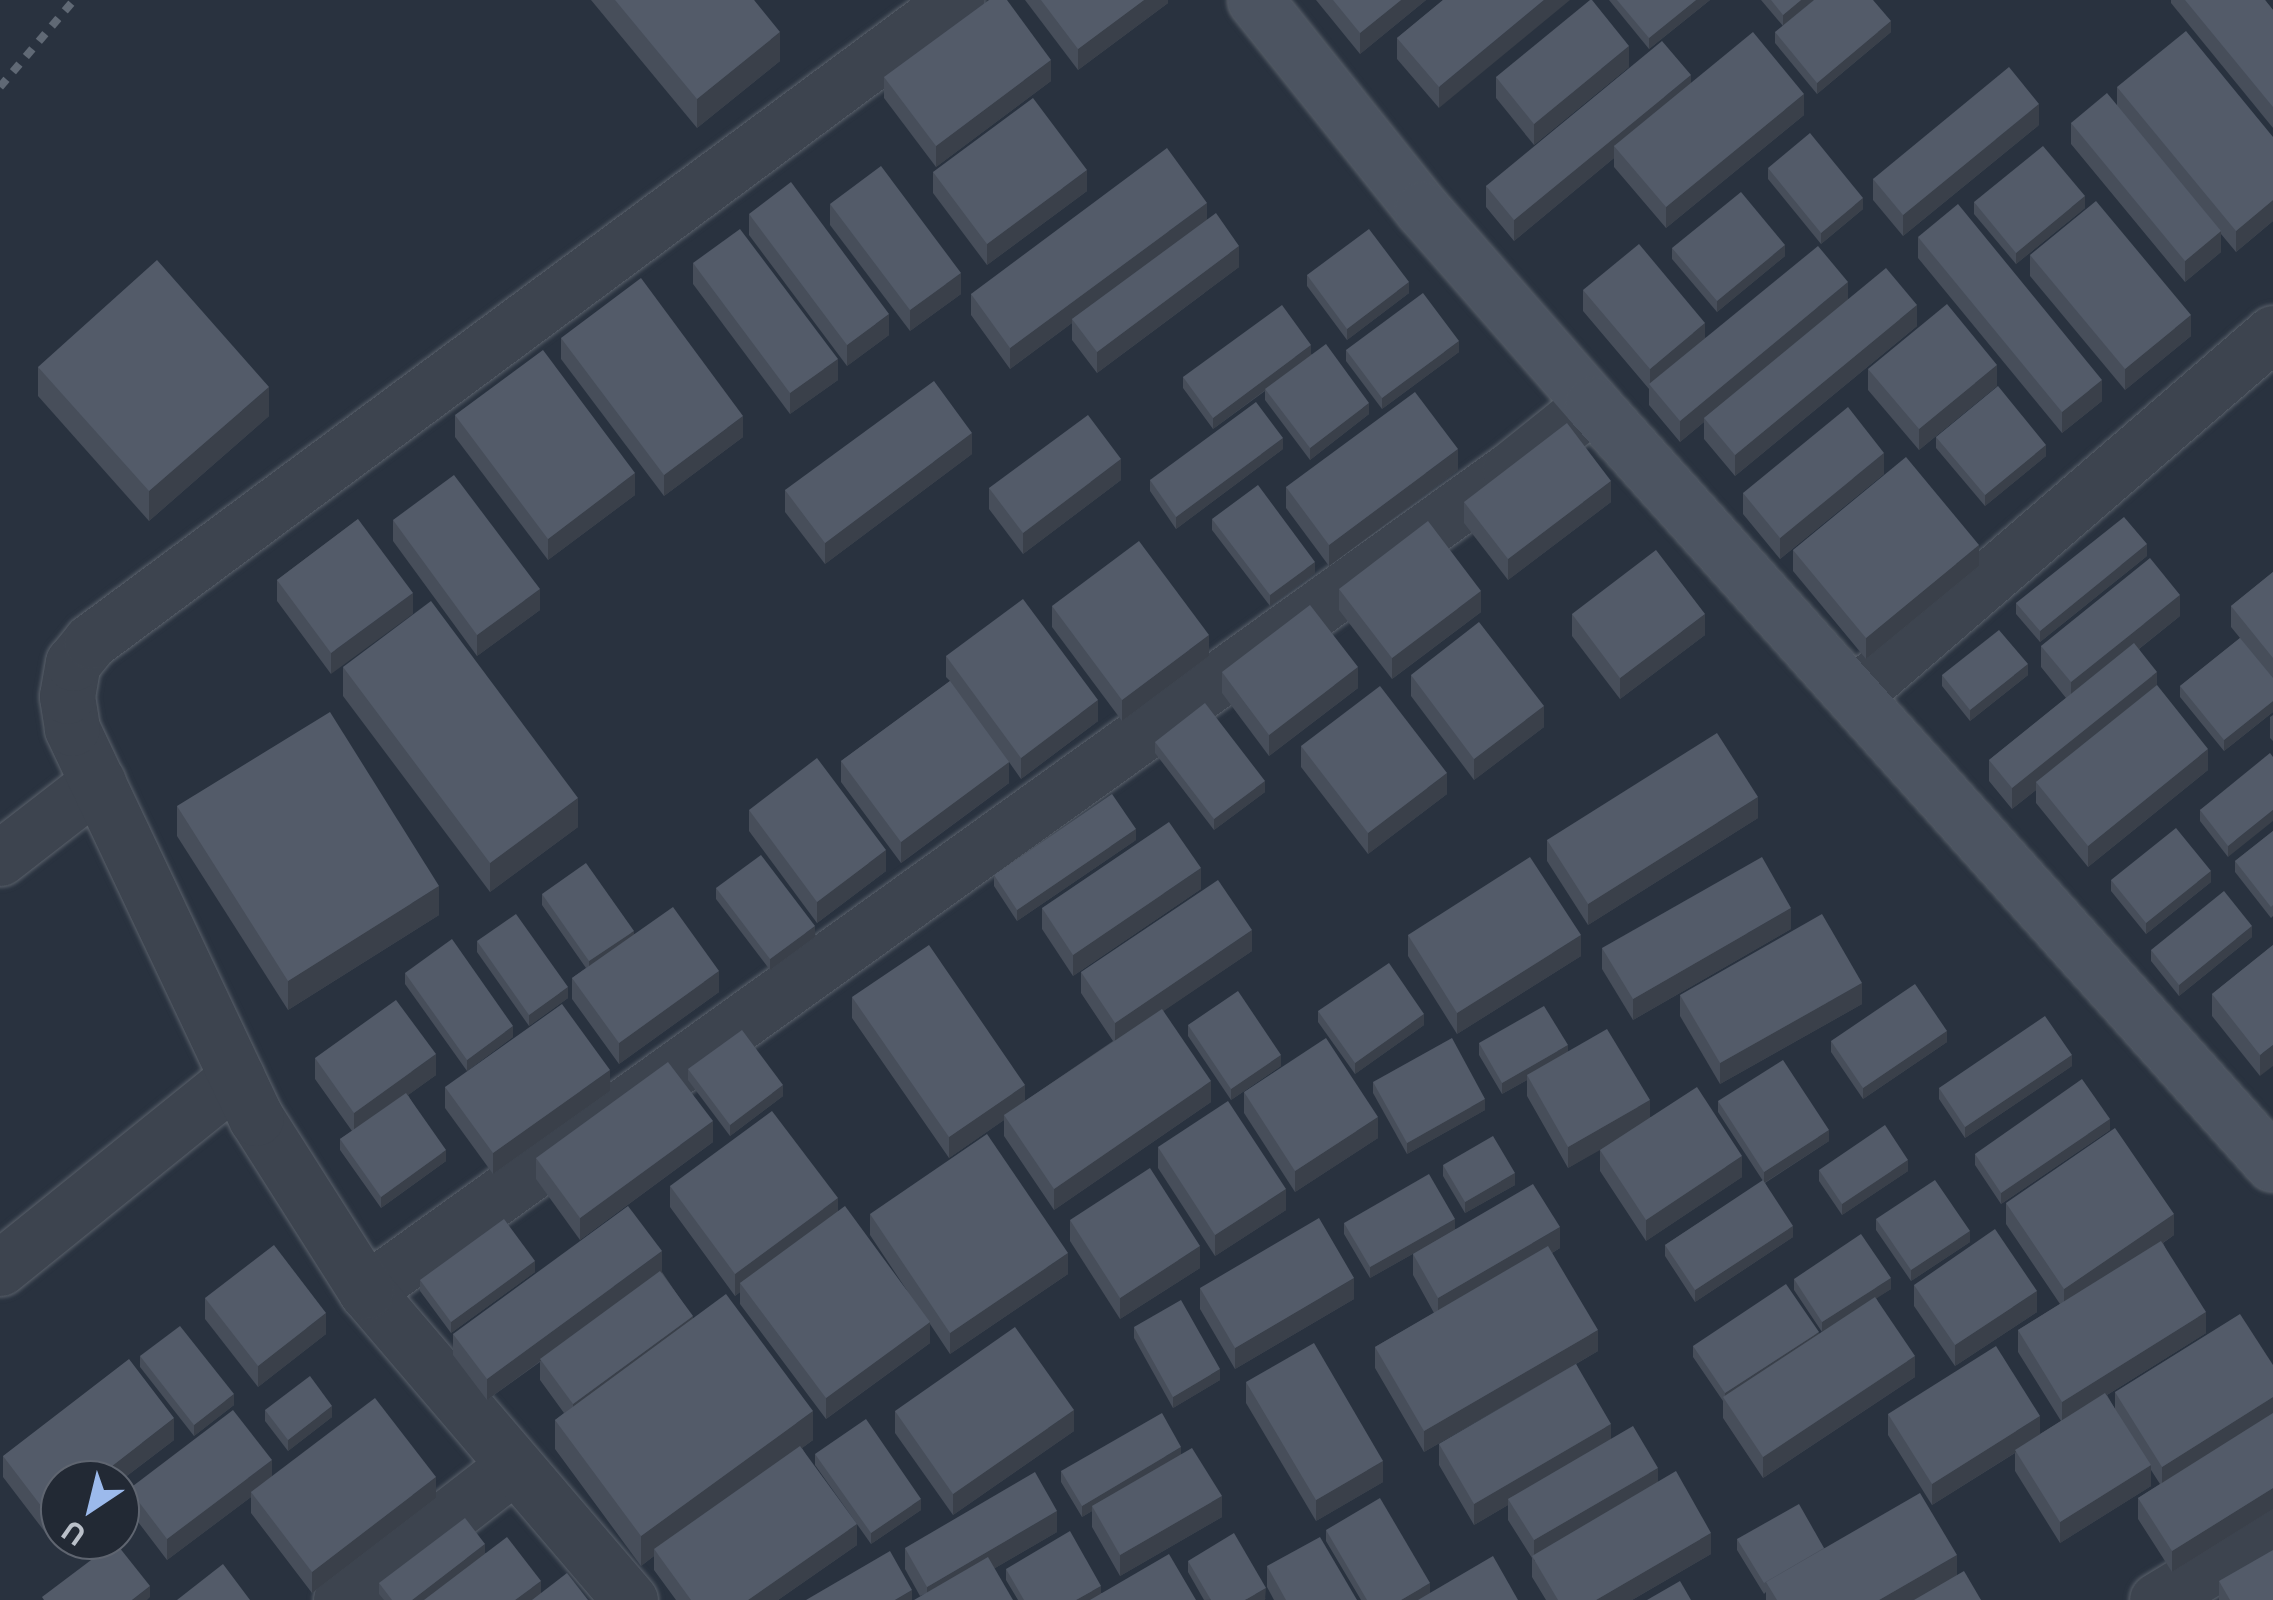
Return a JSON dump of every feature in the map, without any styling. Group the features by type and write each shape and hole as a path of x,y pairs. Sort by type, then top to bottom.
{"street":[{"path":"630,1600 366,1291 256,1118 72,728 67,696 73,664 92,641 956,0"},
{"path":"1255,0 1422,209 1592,404 2273,1164"},
{"path":"1855,694 2273,333"},
{"path":"366,1291 1510,470 1592,404"},
{"path":"0,858 98,782"},
{"path":"0,1268 237,1077"},
{"path":"341,1600 514,1466"},
{"path":"2157,1600 2273,1530"}],"building":[{"path":"615,0 754,0 780,32 697,99"},
{"path":"989,0 1007,0 1051,60 936,146 884,77"},
{"path":"1041,0 1144,0 1078,49"},
{"path":"1333,0 1401,0 1360,33"},
{"path":"1443,0 1544,0 1439,87 1397,38"},
{"path":"1590,0 1629,46 1534,124 1496,77"},
{"path":"1617,0 1696,0 1649,38"},
{"path":"1771,0 1801,0 1783,15"},
{"path":"1814,0 1873,0 1891,21 1817,83 1775,32"},
{"path":"2185,0 2265,0 2273,10 2273,107"},
{"path":"2186,31 2273,137 2273,200 2236,231 2117,87"},
{"path":"1753,32 1804,94 1666,207 1614,146"},
{"path":"1662,41 1691,75 1514,220 1486,186"},
{"path":"2009,67 2039,104 1903,215 1873,179"},
{"path":"2107,93 2221,231 2185,261 2071,123"},
{"path":"1033,98 1087,170 987,244 933,172"},
{"path":"1810,133 1863,198 1821,233 1768,168"},
{"path":"2043,146 2085,196 2016,253 1974,202"},
{"path":"1167,148 1207,203 1010,348 971,294"},
{"path":"881,166 961,273 910,310 830,204"},
{"path":"791,182 889,314 847,345 749,214"},
{"path":"1741,192 1785,245 1717,301 1672,248"},
{"path":"2096,201 2191,315 2125,369 2030,255"},
{"path":"1958,204 2102,380 2062,412 1918,237"},
{"path":"1216,213 1239,246 1097,352 1072,319"},
{"path":"740,229 838,359 790,393 693,263"},
{"path":"1369,229 1409,282 1347,329 1307,275"},
{"path":"1639,244 1705,323 1650,369 1583,290"},
{"path":"1818,246 1848,282 1680,421 1649,384"},
{"path":"157,260 269,387 149,491 38,367"},
{"path":"1886,268 1917,305 1735,455 1704,418"},
{"path":"641,278 743,416 664,475 561,338"},
{"path":"1423,293 1459,341 1382,398 1346,350"},
{"path":"1947,304 1997,365 1919,429 1868,369"},
{"path":"1282,305 1311,345 1213,418 1183,377"},
{"path":"1326,344 1369,403 1310,448 1265,389"},
{"path":"543,350 635,473 548,539 455,415"},
{"path":"934,381 972,433 825,543 785,490"},
{"path":"1998,386 2046,445 1985,495 1936,437"},
{"path":"1415,392 1458,449 1329,545 1286,487"},
{"path":"1256,402 1283,438 1176,517 1150,480"},
{"path":"1848,407 1884,453 1780,538 1743,493"},
{"path":"1088,415 1121,459 1023,533 989,488"},
{"path":"1567,423 1611,481 1508,559 1464,502"},
{"path":"1906,457 1979,545 1866,638 1793,550"},
{"path":"454,475 540,589 477,635 393,520"},
{"path":"1258,485 1315,562 1270,595 1212,519"},
{"path":"2124,517 2147,544 2040,631 2016,603"},
{"path":"358,519 413,593 331,653 277,580"},
{"path":"1428,521 1481,591 1392,658 1339,589"},
{"path":"1139,541 1209,635 1122,700 1052,606"},
{"path":"1656,550 1705,614 1620,678 1572,614"},
{"path":"2150,558 2180,595 2071,682 2041,646"},
{"path":"2273,572 2273,658 2231,606"},
{"path":"1023,599 1098,700 1021,758 946,656"},
{"path":"431,601 578,798 490,863 343,667"},
{"path":"1310,605 1358,667 1269,735 1222,672"},
{"path":"1479,622 1544,706 1474,759 1411,675"},
{"path":"1999,630 2028,664 1970,710 1942,675"},
{"path":"2240,638 2273,678 2273,701 2224,740 2180,686"},
{"path":"2134,643 2157,672 2012,788 1989,760"},
{"path":"950,681 1009,762 901,842 841,761"},
{"path":"2157,685 2208,749 2088,846 2036,782"},
{"path":"1380,686 1447,773 1368,833 1301,746"},
{"path":"1205,703 1265,781 1214,819 1155,742"},
{"path":"330,712 439,886 288,981 177,806"},
{"path":"1717,733 1758,797 1588,904 1547,840"},
{"path":"2270,753 2273,810 2228,846 2200,810"},
{"path":"817,758 886,850 817,902 749,810"},
{"path":"1112,794 1136,829 1017,910 994,875"},
{"path":"1169,822 1201,868 1073,955 1042,908"},
{"path":"2176,828 2211,871 2146,923 2111,880"},
{"path":"2273,831 2273,905 2271,907 2235,861"},
{"path":"761,855 815,926 770,959 716,888"},
{"path":"1530,857 1581,935 1457,1013 1408,935"},
{"path":"1762,857 1791,908 1633,999 1602,948"},
{"path":"586,863 634,931 589,961 542,894"},
{"path":"1218,880 1252,930 1115,1023 1081,972"},
{"path":"2224,891 2252,926 2179,985 2151,950"},
{"path":"673,907 719,971 619,1043 572,978"},
{"path":"516,914 568,987 529,1015 477,941"},
{"path":"1822,914 1862,983 1720,1063 1680,995"},
{"path":"452,939 513,1026 467,1060 405,973"},
{"path":"929,945 1025,1085 949,1137 852,997"},
{"path":"2273,945 2273,1045 2260,1055 2212,994"},
{"path":"1389,963 1424,1014 1355,1063 1318,1011"},
{"path":"1915,984 1947,1031 1863,1088 1831,1041"},
{"path":"1238,991 1281,1055 1231,1089 1188,1025"},
{"path":"396,1000 436,1054 354,1113 315,1058"},
{"path":"562,1004 610,1070 493,1153 445,1087"},
{"path":"1544,1006 1568,1045 1502,1083 1479,1043"},
{"path":"1162,1009 1211,1081 1054,1189 1004,1115"},
{"path":"2045,1016 2072,1055 1965,1127 1939,1088"},
{"path":"1607,1029 1650,1100 1568,1147 1527,1075"},
{"path":"742,1030 783,1085 730,1125 688,1069"},
{"path":"1326,1038 1378,1117 1295,1171 1244,1092"},
{"path":"1452,1038 1485,1099 1407,1143 1373,1082"},
{"path":"1783,1060 1829,1130 1764,1172 1718,1101"},
{"path":"668,1062 713,1121 580,1218 536,1158"},
{"path":"2082,1079 2110,1119 2001,1193 1975,1154"},
{"path":"1697,1087 1742,1156 1646,1220 1600,1150"},
{"path":"406,1093 446,1150 381,1197 340,1139"},
{"path":"1228,1101 1286,1189 1215,1235 1158,1147"},
{"path":"772,1111 838,1198 735,1274 670,1186"},
{"path":"1885,1125 1908,1160 1842,1204 1819,1170"},
{"path":"2115,1128 2174,1214 2064,1289 2006,1203"},
{"path":"987,1134 1068,1253 950,1333 870,1214"},
{"path":"1493,1136 1515,1173 1465,1202 1443,1165"},
{"path":"1150,1168 1200,1246 1120,1298 1070,1220"},
{"path":"1429,1174 1455,1219 1370,1267 1344,1223"},
{"path":"1763,1180 1793,1226 1695,1290 1665,1245"},
{"path":"1935,1180 1970,1231 1911,1270 1876,1219"},
{"path":"1533,1184 1560,1227 1438,1298 1413,1254"},
{"path":"628,1206 662,1251 487,1379 453,1334"},
{"path":"845,1206 930,1322 826,1398 740,1283"},
{"path":"1319,1218 1354,1278 1235,1348 1200,1288"},
{"path":"504,1219 535,1261 451,1322 420,1280"},
{"path":"1995,1229 2037,1291 1955,1345 1914,1285"},
{"path":"1861,1234 1891,1278 1822,1322 1794,1279"},
{"path":"2161,1241 2206,1312 2062,1402 2018,1330"},
{"path":"274,1245 326,1313 258,1366 205,1298"},
{"path":"1548,1246 1598,1330 1424,1431 1375,1347"},
{"path":"660,1271 693,1316 573,1404 540,1359"},
{"path":"1786,1284 1819,1332 1725,1393 1693,1346"},
{"path":"726,1294 813,1411 641,1536 555,1420"},
{"path":"1875,1297 1915,1356 1763,1457 1723,1397"},
{"path":"1181,1300 1220,1369 1173,1397 1134,1327"},
{"path":"2240,1314 2273,1365 2273,1397 2162,1467 2115,1392"},
{"path":"180,1326 234,1394 194,1425 140,1356"},
{"path":"1015,1327 1074,1410 953,1494 895,1411"},
{"path":"1314,1343 1383,1461 1316,1500 1246,1382"},
{"path":"1996,1346 2040,1416 1932,1484 1888,1414"},
{"path":"129,1359 174,1418 120,1460 40,1460 40,1505 3,1456"},
{"path":"1576,1364 1611,1424 1474,1504 1439,1444"},
{"path":"310,1376 332,1406 288,1440 265,1410"},
{"path":"2105,1393 2151,1465 2060,1522 2015,1450"},
{"path":"375,1398 436,1477 312,1572 251,1492"},
{"path":"233,1410 272,1460 167,1539 140,1503 140,1481"},
{"path":"1162,1413 1181,1447 1082,1506 1061,1471"},
{"path":"2273,1413 2273,1488 2172,1551 2138,1498"},
{"path":"866,1419 921,1499 871,1533 815,1454"},
{"path":"1633,1426 1658,1468 1534,1540 1508,1499"},
{"path":"800,1446 857,1524 748,1600 691,1600 654,1549"},
{"path":"1192,1448 1222,1496 1120,1555 1092,1506"},
{"path":"1676,1471 1711,1533 1596,1600 1558,1600 1532,1556"},
{"path":"1035,1472 1057,1511 927,1587 905,1548"},
{"path":"1920,1493 1957,1555 1879,1600 1777,1600 1766,1582"},
{"path":"1380,1498 1430,1583 1401,1600 1367,1600 1326,1530"},
{"path":"1799,1504 1824,1548 1764,1583 1737,1539"},
{"path":"465,1518 485,1544 412,1600 392,1600 379,1583"},
{"path":"1070,1531 1101,1586 1076,1600 1024,1600 1006,1569"},
{"path":"1234,1533 1266,1588 1245,1600 1211,1600 1188,1561"},
{"path":"507,1537 541,1581 515,1600 424,1600"},
{"path":"1320,1537 1357,1600 1286,1600 1267,1566"},
{"path":"2273,1550 2273,1600 2230,1600 2219,1581"},
{"path":"890,1551 912,1590 895,1600 806,1600"},
{"path":"1169,1554 1196,1600 1090,1600"},
{"path":"1493,1556 1518,1600 1418,1600"},
{"path":"988,1557 1013,1600 914,1600"},
{"path":"91,1560 129,1560 150,1586 132,1600 42,1597"},
{"path":"223,1564 250,1600 177,1600"},
{"path":"1964,1571 1981,1600 1914,1600"},
{"path":"567,1573 588,1600 532,1600"},
{"path":"1680,1581 1691,1600 1647,1600"}],"railway":[{"path":"0,87 74,0"}]}
